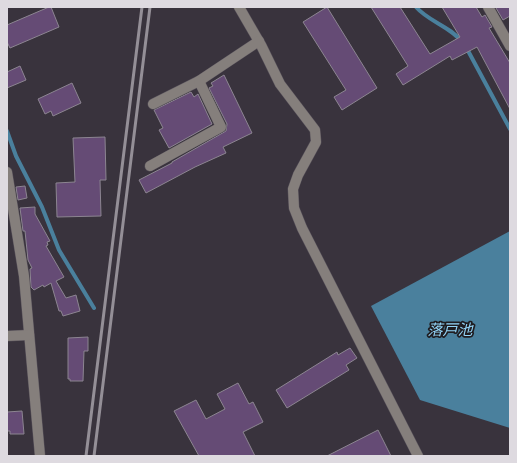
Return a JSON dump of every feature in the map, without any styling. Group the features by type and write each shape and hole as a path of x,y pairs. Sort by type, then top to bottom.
{"street":[{"path":"239,7 259,41 280,84 315,130 316,142 298,175 293,189 294,208 302,228 418,456"},
{"path":"488,7 510,46"},
{"path":"153,104 199,81 259,41"},
{"path":"150,166 221,127 199,81"},
{"path":"7,172 9,196 24,276 40,456"},
{"path":"7,336 29,335"}],"water":[{"name":"落戸池","path":"510,231 510,428 420,400 371,306"}],"building":[{"path":"51,7 59,27 10,48 7,42 7,25"},
{"path":"327,7 377,88 342,110 334,97 346,90 303,22"},
{"path":"371,7 400,7 430,54 460,37 442,7 476,7 482,17 485,15 492,27 489,28 510,63 510,109 477,47 452,60 450,56 403,85 396,74 408,66"},
{"path":"510,7 510,16 503,20 496,8"},
{"path":"20,66 26,80 7,88 7,72"},
{"path":"224,75 252,133 223,147 226,153 195,167 146,193 139,180 172,163 226,131 227,124 209,88 213,86 211,83"},
{"path":"72,83 81,103 53,116 51,111 45,114 38,99"},
{"path":"191,92 194,97 198,94 212,124 169,148 159,130 163,128 154,110"},
{"path":"105,137 106,180 100,180 101,216 57,217 56,183 75,182 73,138"},
{"path":"25,186 27,198 18,200 16,187"},
{"path":"35,207 35,214 50,241 47,242 48,245 46,246 64,277 56,281 66,298 76,295 80,311 63,316 61,311 59,311 51,283 34,290 31,287 30,269 32,268 28,260 25,231 23,231 20,208"},
{"path":"88,337 88,351 84,351 83,381 70,381 70,379 68,379 68,338"},
{"path":"350,348 357,358 346,365 349,370 287,408 276,390 337,352 338,355"},
{"path":"238,383 249,404 253,402 263,422 243,432 255,456 199,456 174,411 196,400 206,419 225,409 217,394"},
{"path":"22,411 24,434 10,434 10,431 7,431 7,412"},
{"path":"378,430 391,456 327,456"}],"waterway":[{"path":"416,7 427,17 452,32 462,42"},
{"path":"466,47 510,129"},
{"path":"7,131 16,156 42,207 59,250 94,308"}],"railway":[{"path":"86,456 142,7"},
{"path":"94,456 150,7"}]}
